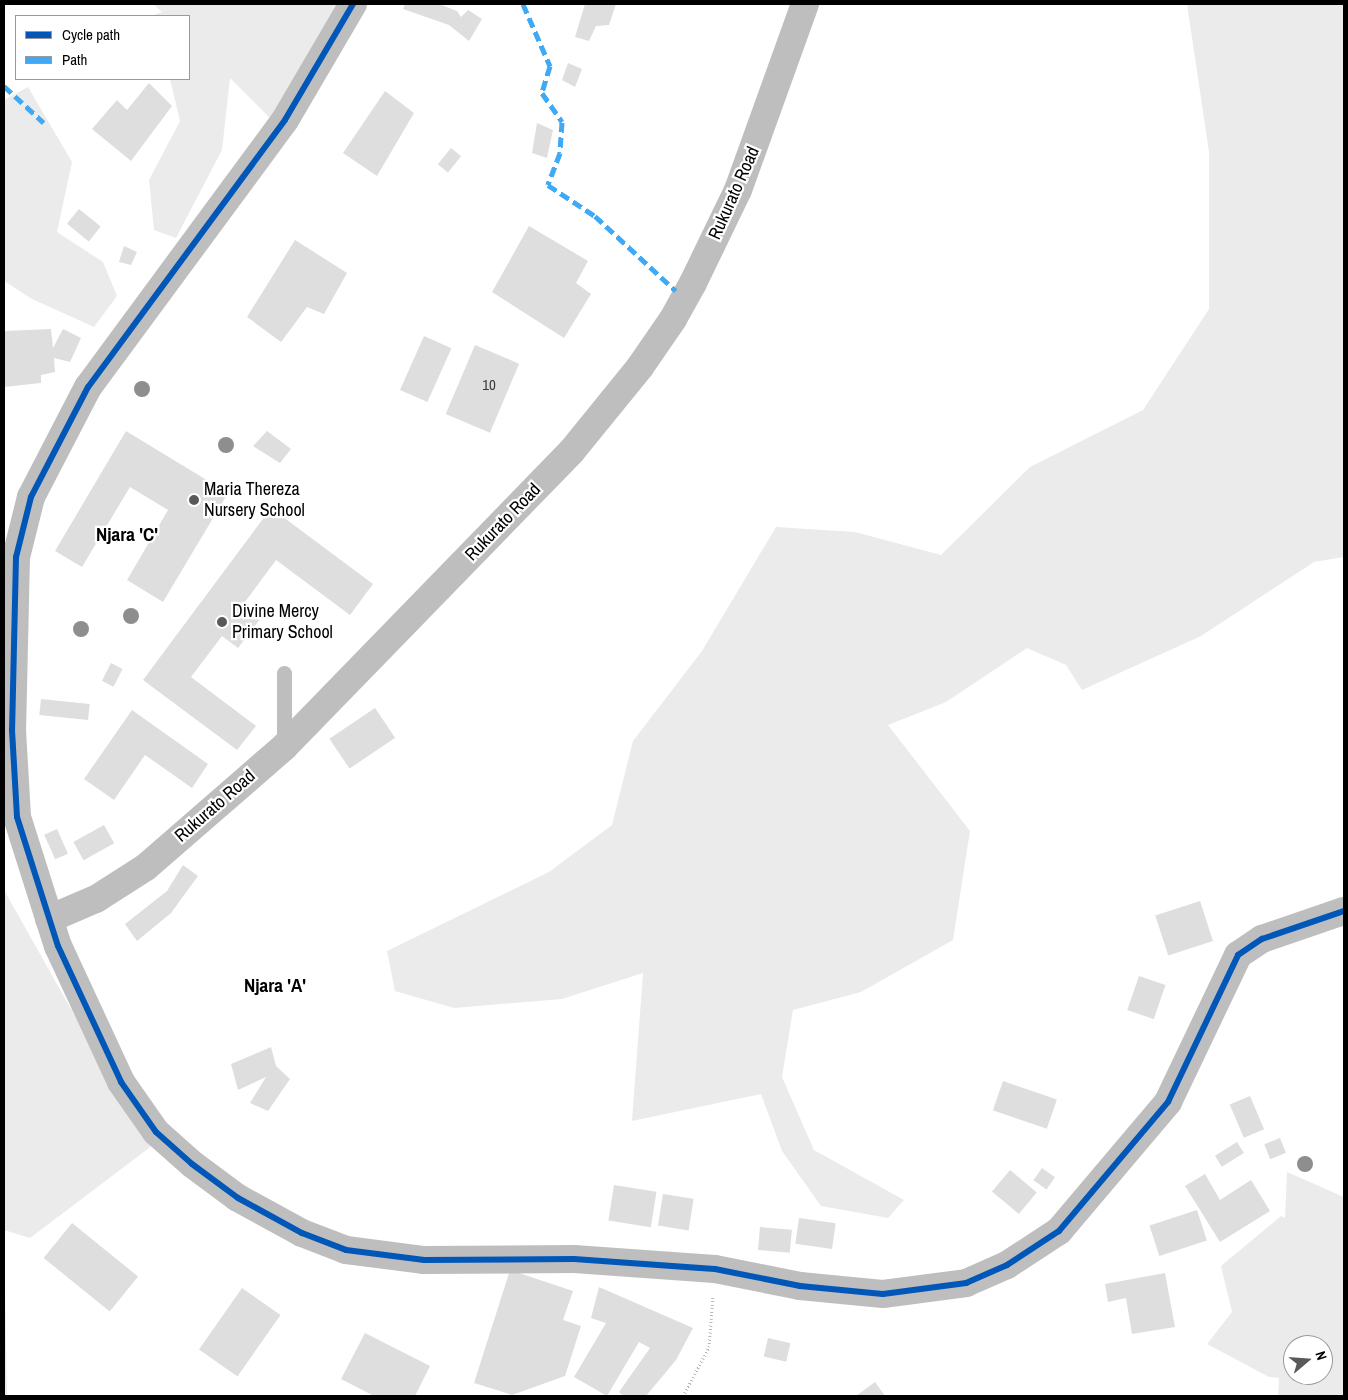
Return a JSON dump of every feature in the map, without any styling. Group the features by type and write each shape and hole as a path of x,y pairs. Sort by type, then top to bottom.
{"street":[{"path":"353,4 285,120 88,387 31,497 16,557 12,730 17,817 58,946 121,1082 156,1132 192,1164 238,1198 302,1233 346,1250 424,1260 574,1259 715,1269 800,1286 883,1294 966,1283 1007,1265 1059,1231 1168,1102 1238,955 1262,939 1344,911"},
{"name":"Rukurato Road","path":"49,919 96,899 146,866 284,747 557,466 640,367 673,319 738,190 806,4"}],"lane":[{"path":"284,673 284,747"}],"path":[{"path":"683,1396 709,1347 715,1269"}],"shaded area":[{"path":"153,4 338,4 270,118 230,78 222,150 176,238 154,230 149,180 180,121 170,80 190,80 190,15 154,15 162,12"},
{"path":"1187,4 1344,4 1344,557 1314,562 1201,636 1082,690 1066,665 1027,648 946,702 888,725 970,831 953,940 861,992 793,1010 782,1077 814,1150 904,1200 888,1218 821,1206 782,1151 761,1094 632,1121 643,973 562,999 454,1008 395,991 387,951 549,872 612,825 633,741 702,651 776,527 855,532 941,555 1030,467 1143,410 1209,309 1209,152"},
{"path":"28,87 72,162 57,232 103,262 117,296 94,327 32,299 4,281 4,100"},
{"path":"4,890 129,1112 157,1142 30,1238 4,1230"},
{"path":"1287,1172 1344,1197 1344,1396 1278,1396 1279,1378 1269,1377 1207,1344 1232,1312 1221,1266 1281,1216 1285,1218"},
{"path":"4,1230 7,1396 4,1396"}],"building":[{"path":"405,4 439,4 457,11 461,17 468,10 482,19 469,41 449,25 403,9"},
{"path":"585,4 616,4 609,25 596,26 589,41 575,37"},
{"path":"568,63 582,69 575,87 562,80"},
{"path":"149,83 172,106 131,161 92,129 117,100 127,110"},
{"path":"385,91 414,113 377,176 343,153"},
{"path":"537,123 553,130 547,158 532,153"},
{"path":"451,148 461,156 448,173 438,164"},
{"path":"79,209 101,227 89,241 67,224"},
{"path":"529,226 588,261 576,283 591,294 564,338 492,292"},
{"path":"295,240 347,273 324,314 307,307 281,342 247,317"},
{"path":"124,246 137,252 131,265 119,262"},
{"path":"51,329 53,348 63,329 81,338 70,362 54,358 55,372 41,375 41,383 4,387 4,331"},
{"path":"424,336 451,348 427,402 400,390"},
{"path":"475,345 519,364 490,433 446,414"},
{"path":"126,431 228,493 163,602 127,580 168,510 130,487 82,567 55,551"},
{"path":"267,431 291,449 280,463 253,446"},
{"path":"271,508 373,584 350,615 276,560 245,602 263,615 238,648 222,636 191,677 256,726 237,750 143,680"},
{"path":"111,663 123,669 114,687 102,681"},
{"path":"41,699 90,704 88,720 39,715"},
{"path":"375,708 395,738 350,769 329,739"},
{"path":"132,710 208,764 192,788 145,755 114,800 84,779"},
{"path":"104,825 114,843 84,860 73,842"},
{"path":"57,829 68,854 55,859 44,835"},
{"path":"183,865 198,876 171,913 137,941 125,924 167,891"},
{"path":"1200,901 1213,941 1168,955 1155,916"},
{"path":"1139,976 1165,985 1154,1019 1127,1010"},
{"path":"271,1047 276,1066 290,1079 268,1111 250,1103 266,1077 238,1090 231,1064"},
{"path":"1003,1081 1057,1100 1047,1129 993,1110"},
{"path":"1250,1096 1264,1129 1244,1138 1230,1105"},
{"path":"1280,1138 1286,1153 1270,1159 1264,1144"},
{"path":"1237,1142 1244,1153 1222,1167 1215,1156"},
{"path":"1042,1168 1055,1177 1047,1189 1033,1180"},
{"path":"1010,1170 1037,1192 1019,1214 992,1191"},
{"path":"1205,1174 1220,1200 1251,1180 1270,1211 1220,1242 1185,1186"},
{"path":"614,1185 656,1192 651,1227 608,1221"},
{"path":"663,1194 694,1199 689,1230 658,1226"},
{"path":"1197,1210 1207,1240 1159,1256 1149,1225"},
{"path":"799,1218 836,1223 832,1249 795,1244"},
{"path":"72,1223 138,1276 110,1311 44,1258"},
{"path":"760,1227 792,1230 790,1253 758,1250"},
{"path":"510,1270 573,1291 563,1320 581,1326 565,1376 512,1395 474,1383"},
{"path":"1165,1273 1175,1327 1132,1334 1126,1298 1108,1302 1105,1284"},
{"path":"599,1287 693,1328 676,1360 646,1396 623,1396 619,1392 650,1348 639,1342 607,1396 574,1377 606,1323 591,1318"},
{"path":"242,1288 281,1315 237,1376 199,1349"},
{"path":"365,1333 430,1366 415,1396 374,1396 341,1379"},
{"path":"768,1338 790,1343 786,1362 764,1357"},
{"path":"875,1382 885,1396 856,1396"}],"marked path":[{"path":"523,4 550,66 542,93 562,122 560,153 548,185 595,216 676,291"},
{"path":"4,86 44,123"}],"cycle path":[{"path":"353,4 285,120 88,387 31,497 16,557 12,730 17,817 58,946 121,1082 156,1132 192,1164 238,1198 302,1233 346,1250 424,1260 574,1259 715,1269 800,1286 883,1294 966,1283 1007,1265 1059,1231 1168,1102 1238,955 1262,939 1344,911"}],"place":[{"name":"Maria Thereza Nursery School","path":"194,500"},
{"name":"Divine Mercy Primary School","path":"222,622"}],"district":[{"name":"Njara 'C'","path":"127,535"},
{"name":"Njara 'A'","path":"275,986"}]}
